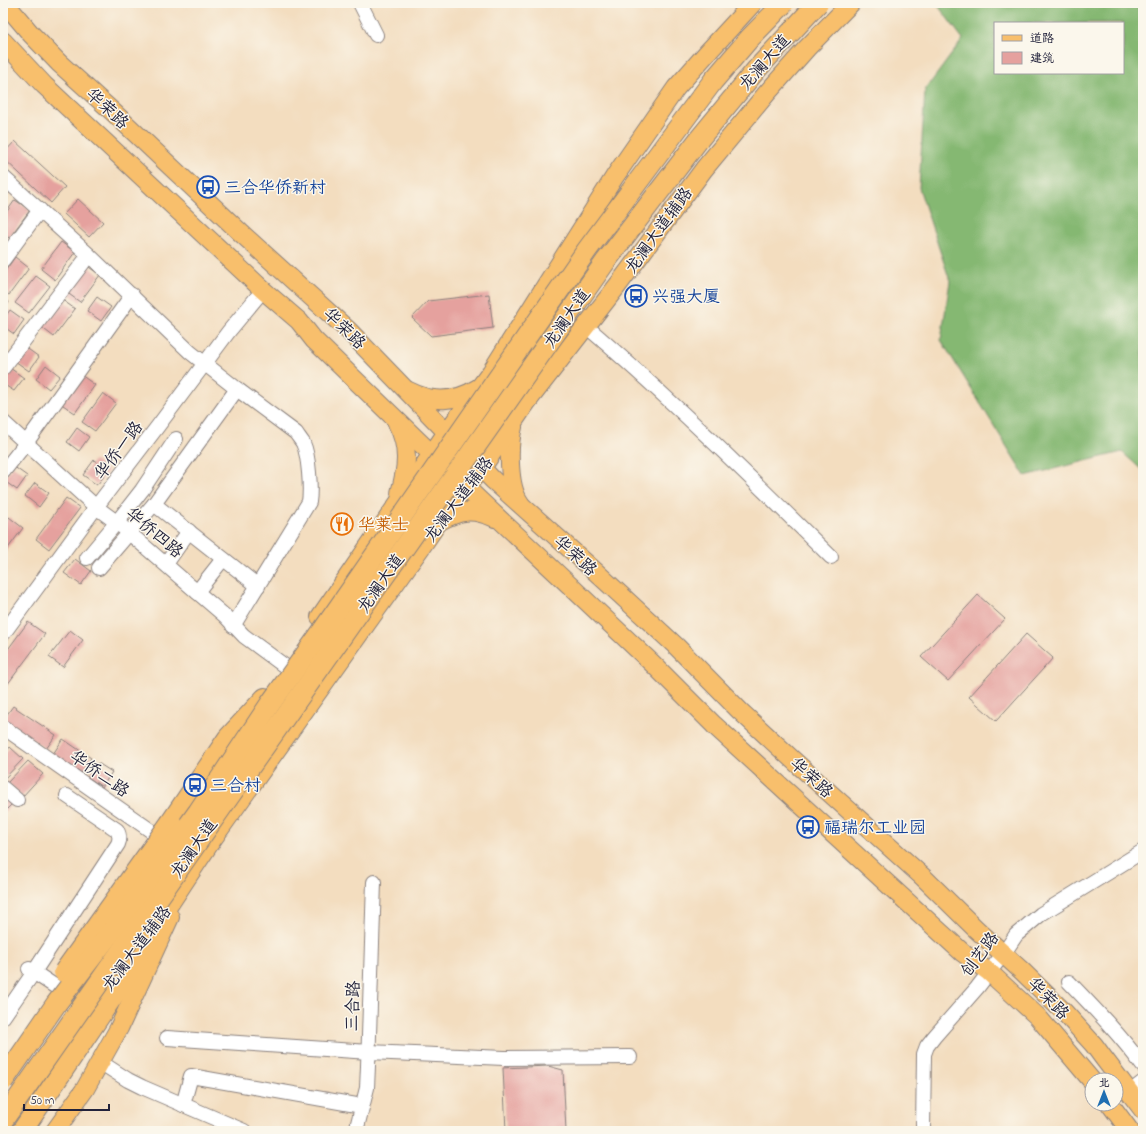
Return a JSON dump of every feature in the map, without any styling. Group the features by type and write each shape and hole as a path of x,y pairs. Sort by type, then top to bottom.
{"highway":[{"name":"龙澜大道","path":"3,1081 56,1004 124,915 198,812 270,704 332,618 587,250 713,81 749,39 784,3"},
{"name":"龙澜大道","path":"3,1120 606,261 700,138 756,70 818,3"},
{"path":"3,1057 171,822 228,738 265,698"},
{"path":"22,1131 122,983 161,917"}],"main road":[{"name":"华荣路","path":"5,3 54,59 349,331 481,468 670,641 792,760 923,877 1004,954 1085,1035 1102,1056 1137,1087 1143,1110"},
{"name":"龙澜大道辅路","path":"3,1088 68,995 177,846 239,754 265,698 447,432 491,372 615,176 676,88 752,3"},
{"name":"龙澜大道辅路","path":"4,1131 126,959 161,917 206,850 450,505 481,468 528,402 688,190 740,125 807,48 851,3"},
{"name":"华荣路","path":"3,41 44,84 263,290 299,321 314,340 500,520 653,664 731,741 963,953 989,972 1038,1017 1084,1072"},
{"path":"491,372 488,390 491,399 498,405 505,408 514,409 528,402"},
{"path":"405,389 423,397 446,400 470,393 480,386"},
{"path":"394,417 405,443 407,459 400,500"},
{"path":"514,423 509,448 512,480 514,493 523,507"},
{"path":"400,500 410,493 420,494 428,498 438,514 438,523"},
{"path":"438,523 457,512 467,511 487,514 500,520"},
{"path":"177,846 206,850"},
{"path":"55,1131 85,1089 119,1028 192,871 177,846"},
{"path":"1116,1112 1130,1131"}],"street":[{"path":"360,3 376,35"},
{"path":"3,178 132,295 190,352 296,433 303,443 306,453 310,492 309,502 233,626"},
{"path":"3,260 40,210"},
{"path":"3,368 89,255"},
{"name":"华侨一路","path":"3,634 96,507 229,331 263,290"},
{"path":"3,472 26,443 132,295"},
{"path":"586,326 631,365 831,557"},
{"path":"99,568 154,504 237,389"},
{"name":"华侨四路","path":"3,423 96,507 117,522 166,564 244,636 286,667"},
{"path":"158,426 192,451"},
{"path":"87,558 142,490 176,439"},
{"path":"154,504 258,586"},
{"path":"166,564 189,531"},
{"path":"197,592 223,559"},
{"name":"华侨二路","path":"3,728 177,846"},
{"path":"3,788 16,800"},
{"path":"3,1018 32,970 120,840 120,835 117,830 67,796"},
{"name":"创艺路","path":"923,1131 924,1054 927,1046 934,1037 977,988 1004,954 1016,935 1040,914 1143,851"},
{"name":"三合路","path":"356,1131 367,1088 374,882"},
{"path":"32,970 68,995"},
{"path":"1069,982 1096,1010 1143,1066"},
{"path":"167,1038 369,1052 504,1058 630,1057"},
{"path":"100,1062 142,1087 244,1131"},
{"path":"183,1105 191,1076 362,1106"}],"green space":[{"path":"936,3 1136,3 1143,20 1143,471 1122,452 1025,476 941,340 950,281 919,188 925,90 963,39"}],"building":[{"path":"15,141 65,187 51,203 3,158 3,154"},
{"path":"3,186 10,191 3,200"},
{"path":"78,199 103,222 89,237 64,214"},
{"path":"15,200 30,210 9,238 3,233 3,217"},
{"path":"61,242 75,252 55,280 41,269"},
{"path":"15,257 29,268 9,295 3,291 3,274"},
{"path":"86,265 100,275 80,302 66,292"},
{"path":"36,276 50,286 29,313 15,303"},
{"path":"489,294 493,328 431,336 412,318 428,301"},
{"path":"3,297 9,302 3,311"},
{"path":"97,297 111,307 101,321 87,311"},
{"path":"61,299 75,309 54,337 40,326"},
{"path":"10,310 24,320 14,334 3,326 3,320"},
{"path":"25,347 39,357 29,371 15,361"},
{"path":"46,365 60,376 49,389 36,379"},
{"path":"10,368 24,378 14,391 3,384 3,377"},
{"path":"81,375 95,385 75,413 60,403"},
{"path":"103,393 116,403 95,431 82,422"},
{"path":"77,428 89,437 79,451 67,442"},
{"path":"94,460 108,471 97,485 83,475"},
{"path":"13,466 27,476 17,490 3,480"},
{"path":"35,483 49,493 39,507 25,496"},
{"path":"66,498 80,508 49,549 36,539"},
{"path":"9,517 23,528 3,555 3,525"},
{"path":"75,559 91,571 81,585 64,573"},
{"path":"978,595 1005,619 948,681 921,657"},
{"path":"28,622 45,634 4,689 3,656"},
{"path":"70,630 83,640 63,667 49,657"},
{"path":"1026,634 1053,658 996,721 969,697"},
{"path":"13,706 56,735 46,749 3,720"},
{"path":"63,739 91,758 82,773 53,754"},
{"path":"10,747 23,759 3,780 3,755"},
{"path":"28,761 43,774 22,797 7,783"},
{"path":"98,763 112,772 102,787 88,777"},
{"path":"3,795 12,804 3,813"},
{"path":"548,1066 563,1070 566,1131 506,1131 503,1068"}],"place":[{"name":"三合华侨新村","path":"208,187"},
{"name":"兴强大厦","path":"636,296"},
{"name":"华莱士","path":"342,524"},
{"name":"三合村","path":"195,785"},
{"name":"福瑞尔工业园","path":"808,827"}]}
